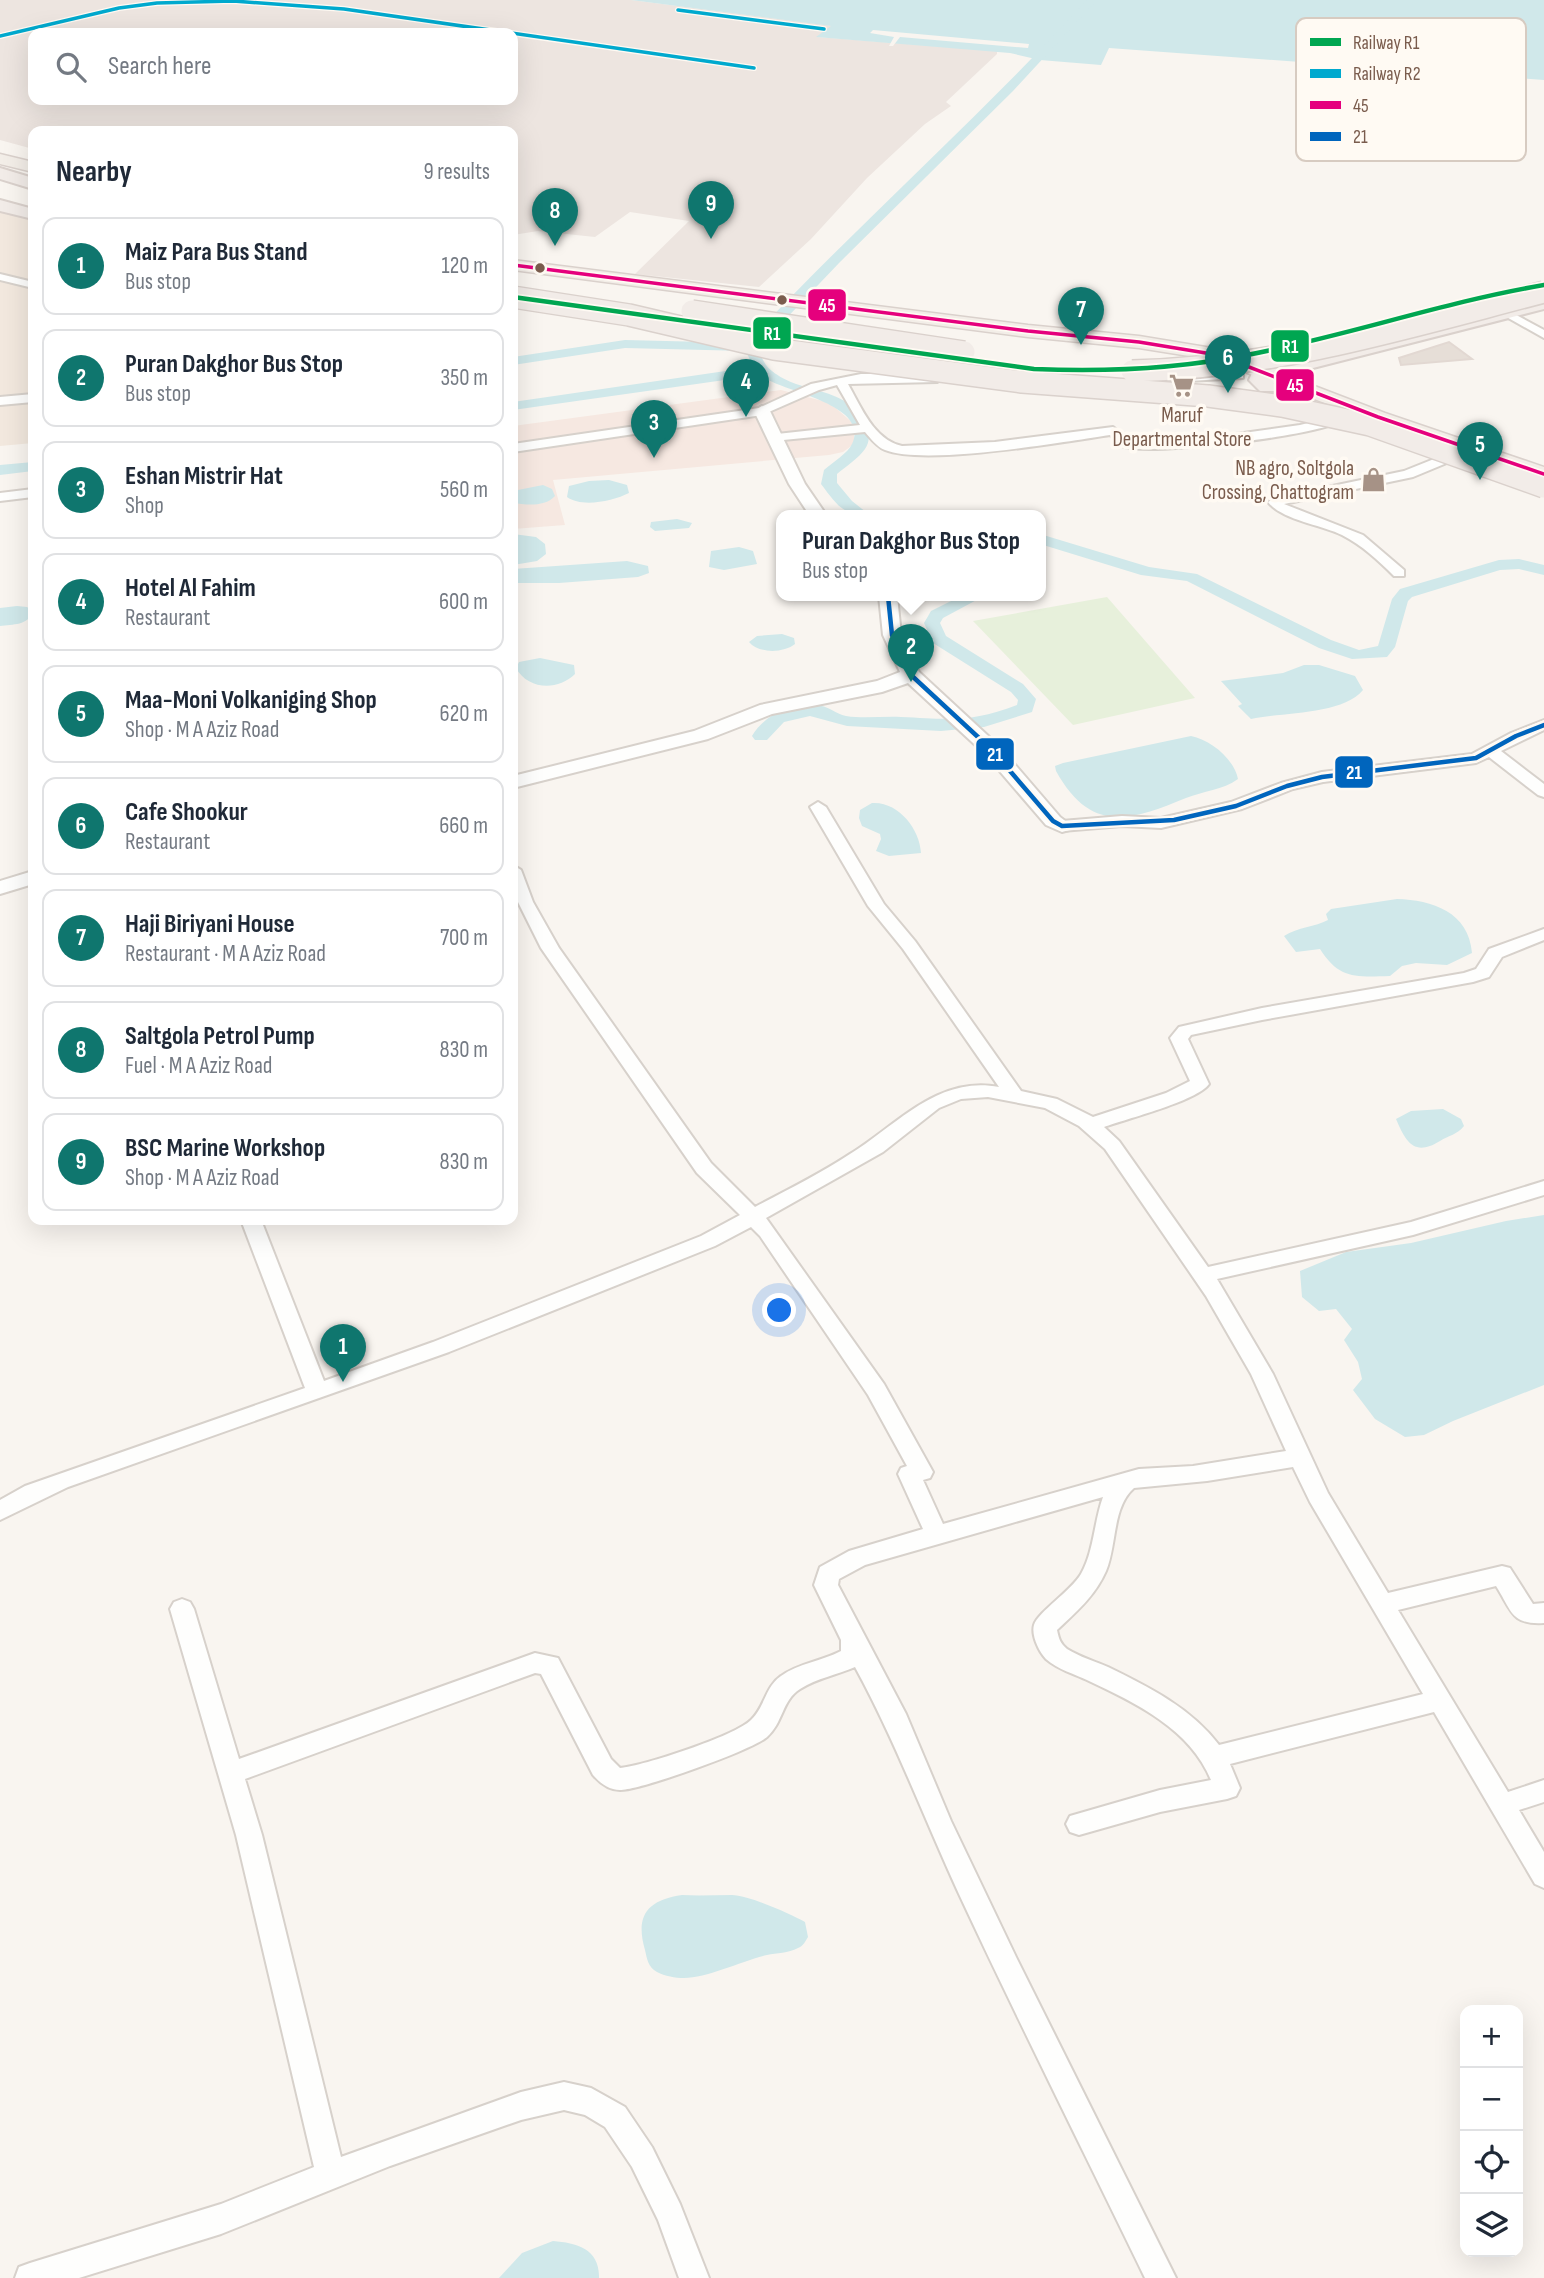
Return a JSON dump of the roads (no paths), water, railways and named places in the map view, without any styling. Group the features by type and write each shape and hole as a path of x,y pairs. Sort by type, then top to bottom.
{"highway":[{"path":"0,173 28,182"},
{"path":"0,197 28,205"},
{"path":"0,205 28,213"},
{"path":"518,285 990,356"},
{"path":"518,291 641,312 775,342 961,365 1015,375 1258,395 1333,413 1378,420 1544,477"},
{"path":"518,298 629,315 774,349 1022,382 1208,396 1283,406 1370,425 1544,487"},
{"path":"1268,380 1544,301"},
{"path":"1041,364 1137,371 1242,365 1544,301"}],"main road":[{"path":"0,159 28,166"},
{"path":"518,266 1028,331 1139,342 1225,357 1333,413 1544,493"},
{"path":"1028,331 1187,357 1378,416 1544,477"}],"street":[{"path":"0,277 28,284"},
{"path":"1507,313 1544,335"},
{"path":"518,447 762,411 815,387 861,378 1030,380 1239,375"},
{"path":"840,382 870,428 889,448 910,451 961,449 1113,432 1126,443 1193,444 1300,429 1333,413"},
{"path":"0,401 28,398"},
{"path":"762,411 797,484 815,510"},
{"path":"777,438 870,428"},
{"path":"1399,573 1375,548 1347,530 1280,508 1275,502 1408,474 1449,457"},
{"path":"0,497 28,494"},
{"path":"889,601 892,635 911,676 1001,760 1053,821 1062,826 1122,821 1161,823 1245,803 1312,779 1386,767 1459,761 1491,751 1516,736 1544,725"},
{"path":"518,781 701,735 767,709 882,686 911,676"},
{"path":"1491,751 1544,792"},
{"path":"818,807 877,906 909,945 1014,1095"},
{"path":"0,888 28,879"},
{"path":"518,882 536,924 588,1004 704,1168 767,1231 876,1390 922,1472 909,1475 937,1536"},
{"path":"1090,1125 1173,1097 1200,1084 1179,1038 1185,1031 1262,1014 1467,978 1483,973 1495,953 1544,934"},
{"path":"0,1511 33,1492 61,1481 441,1347 708,1241 876,1147 932,1104 958,1093 988,1091 1050,1103 1090,1125 1112,1145 1203,1275 1262,1374 1318,1496 1437,1701 1544,1876"},
{"path":"1203,1275 1413,1228 1544,1188"},
{"path":"253,1225 317,1392"},
{"path":"1161,2278 1006,1966 938,1821 894,1714 826,1585 828,1574 857,1558 1125,1482 1144,1477 1177,1476 1291,1459"},
{"path":"1079,1824 1160,1801 1227,1788 1214,1756 1202,1739 1176,1717 1110,1679 1057,1655 1046,1641 1045,1627 1076,1601 1087,1587 1098,1563 1116,1492 1125,1482"},
{"path":"1383,1604 1502,1575 1527,1614 1544,1613"},
{"path":"182,1609 284,1973 331,2176"},
{"path":"230,1773 535,1663 549,1665 602,1767 610,1776 621,1779 631,1777 755,1732 766,1725 785,1686 839,1665 853,1656 853,1640"},
{"path":"1214,1756 1341,1727 1437,1701"},
{"path":"1501,1805 1527,1794 1544,1791"},
{"path":"30,2278 221,2219 521,2106 564,2096 592,2102 615,2118 642,2157 670,2214 694,2278"}],"water":[{"path":"631,0 1544,0 1544,80 1526,79 1526,18 1296,18 1296,62 1109,48 1101,65 1040,60 1010,53 816,37 831,26"},
{"path":"609,480 627,485 629,493 615,499 589,503 567,497 569,486"},
{"path":"543,485 552,489 555,496 546,502 518,503 518,490"},
{"path":"677,519 692,523 689,528 655,531 650,527 651,522"},
{"path":"518,535 536,537 545,544 546,554 537,561 518,564"},
{"path":"739,547 753,551 757,564 724,570 709,567 711,551"},
{"path":"627,561 648,566 649,573 638,577 518,583 518,569"},
{"path":"27,607 28,619 0,626 0,608"},
{"path":"782,634 794,638 795,644 772,651 759,649 749,642 757,636"},
{"path":"540,658 574,665 575,674 568,680 544,686 528,681 521,675 518,671 519,662"},
{"path":"1304,665 1319,665 1355,676 1363,690 1354,698 1327,708 1251,719 1238,706 1242,704 1221,681 1283,673"},
{"path":"1191,736 1220,751 1232,764 1238,779 1226,786 1147,812 1113,817 1083,805 1069,791 1056,771 1055,766 1063,763"},
{"path":"872,803 890,807 906,818 917,835 921,853 889,856 876,851 881,839 880,834 862,826 859,818 860,810"},
{"path":"1397,899 1423,902 1456,918 1464,927 1472,953 1447,965 1416,963 1402,966 1390,976 1357,976 1334,966 1320,949 1296,952 1284,936 1328,920 1326,914 1331,909"},
{"path":"1443,1109 1461,1119 1464,1126 1456,1133 1424,1148 1412,1145 1407,1140 1396,1119 1411,1111"},
{"path":"1544,1215 1544,1385 1424,1435 1405,1437 1375,1419 1353,1390 1362,1379 1358,1362 1344,1340 1352,1329 1336,1309 1319,1311 1302,1297 1300,1271 1346,1252 1411,1243"},
{"path":"682,1895 732,1895 758,1901 805,1922 808,1937 803,1945 794,1950 767,1955 703,1975 684,1978 663,1975 654,1970 647,1960 642,1938 643,1919 652,1906 660,1901"},
{"path":"553,2241 585,2249 596,2260 599,2278 499,2278 522,2253"}],"waterway":[{"path":"751,347 835,259 1009,89 1092,0"},
{"path":"518,360 625,344 751,347"},
{"path":"751,347 757,363 767,374 780,382 841,403 853,415 862,432 859,447 829,473 829,484 854,510"},
{"path":"518,405 762,370"},
{"path":"0,470 28,467"},
{"path":"1046,541 1147,572 1191,577 1325,644 1358,655 1381,653 1386,647 1400,599 1406,593 1499,565 1519,564 1544,570"},
{"path":"761,736 778,718 819,710 847,721 941,726 984,721 1026,708 1027,699 1017,688 939,639 932,623 937,615 964,601"}],"rail line":[{"name":"R2","path":"34,28 119,8 157,3 233,1 344,9 476,28"},
{"name":"R2","path":"678,10 824,29"},
{"name":"R2","path":"0,36 28,29"},
{"name":"R2","path":"518,34 754,68"},
{"name":"R1","path":"518,298 1034,369 1094,371 1154,368 1244,356 1408,314 1544,285"}],"place":[{"name":"BSC Marine Workshop","path":"711,239"},
{"name":"Saltgola Petrol Pump","path":"555,246"},
{"name":"Haji Biriyani House","path":"1081,345"},
{"name":"Maruf Departmental Store","path":"1182,386"},
{"name":"Cafe Shookur","path":"1228,393"},
{"name":"Hotel Al Fahim","path":"746,417"},
{"name":"Eshan Mistrir Hat","path":"654,458"},
{"name":"NB agro, Soltgola Crossing, Chattogram","path":"1374,480"},
{"name":"Maa-Moni Volkaniging Shop","path":"1480,480"},
{"name":"Puran Dakghor Bus Stop","path":"911,682"},
{"name":"Maiz Para Bus Stand","path":"343,1382"}]}
